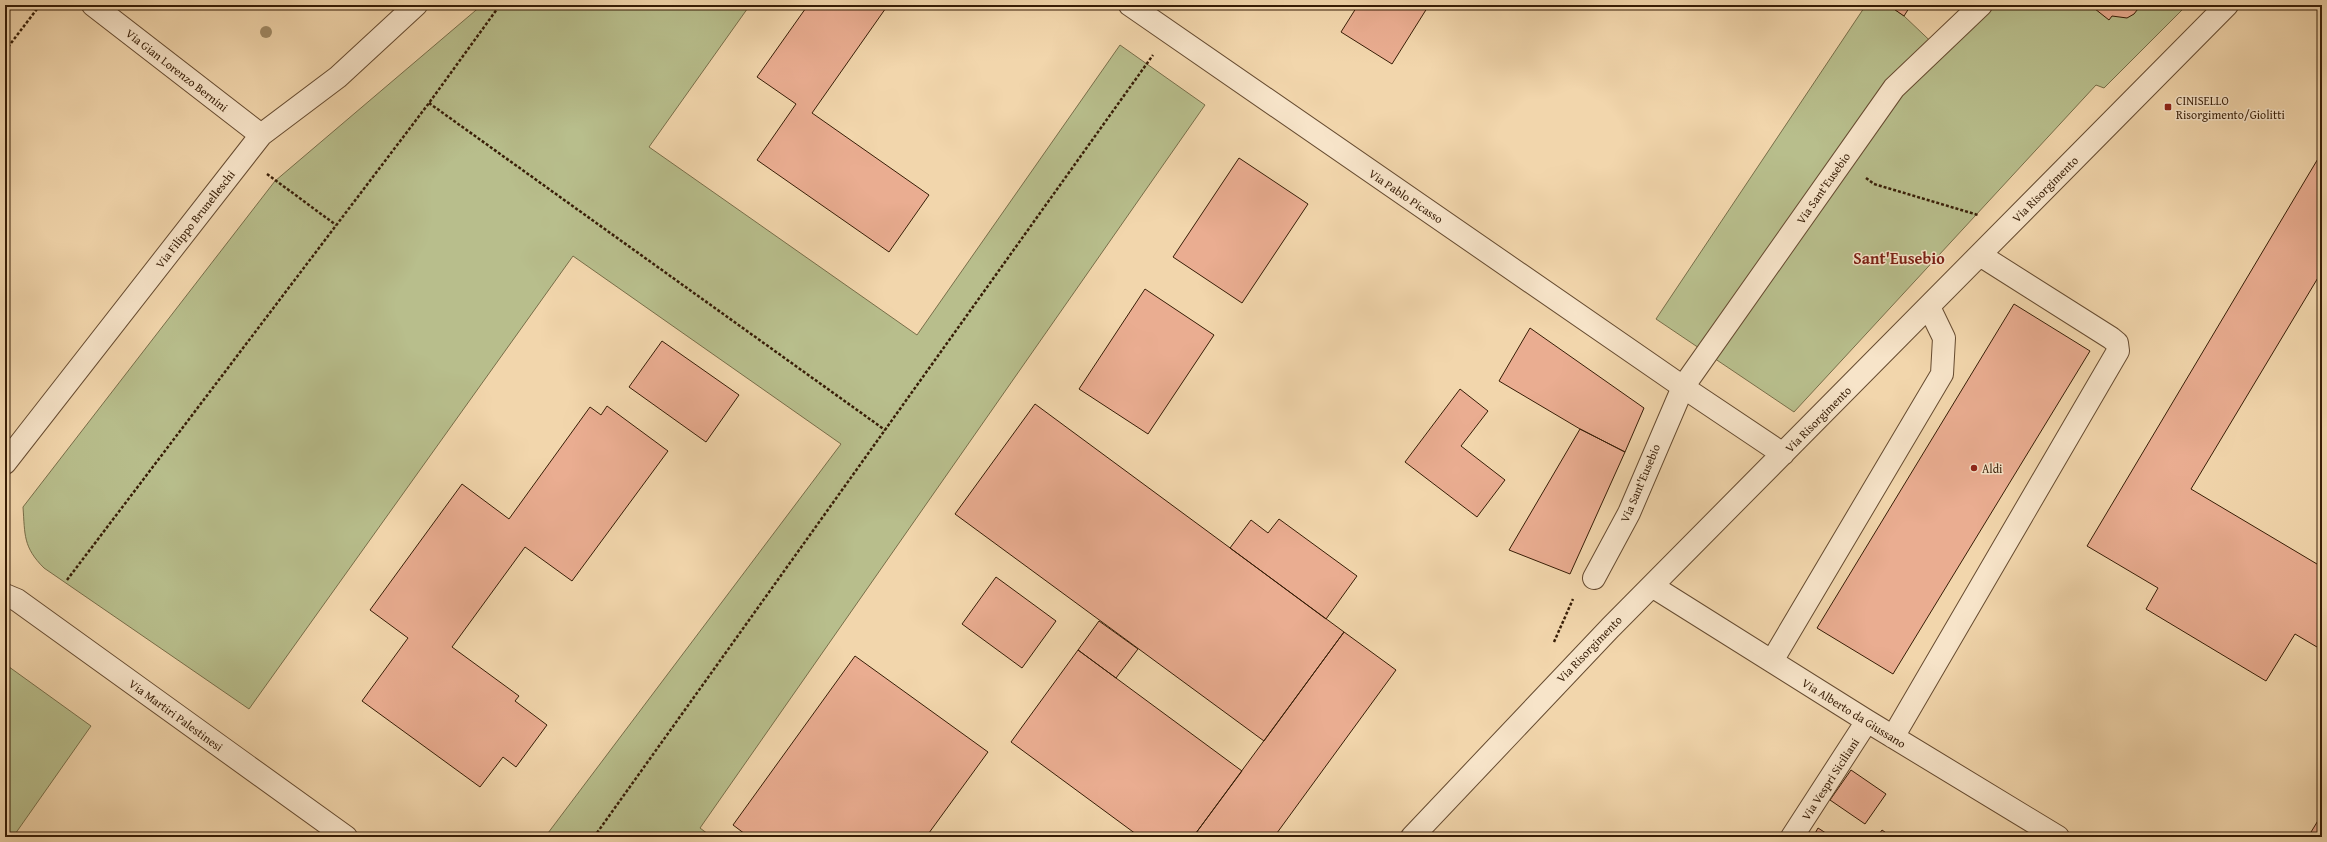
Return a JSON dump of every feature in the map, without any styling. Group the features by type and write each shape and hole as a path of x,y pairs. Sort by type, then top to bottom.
{"street":[{"name":"Via Gian Lorenzo Bernini","path":"93,5 261,135"},
{"name":"Via Filippo Brunelleschi","path":"5,463 261,135 338,77 416,5"},
{"name":"Via Pablo Picasso","path":"1130,5 1682,387"},
{"name":"Via Sant'Eusebio","path":"1594,578 1629,513 1682,387 1894,88 1981,5"},
{"name":"Via Risorgimento","path":"1421,834 1533,707 2227,5"},
{"path":"1893,737 2118,351 2117,343 2111,338 1980,255"},
{"path":"1772,661 1942,374 1944,338 1929,307"},
{"path":"1682,387 1784,454"},
{"name":"Via Alberto da Giussano","path":"1652,586 1867,721 2058,837"},
{"name":"Via Martiri Palestinesi","path":"5,595 24,605 346,837"},
{"name":"Via Vespri Siciliani","path":"1792,837 1867,721"}],"path":[{"path":"5,51 40,5"},
{"path":"67,580 429,103 500,5"},
{"path":"594,837 1170,32"},
{"path":"429,103 885,430"},
{"path":"243,157 336,226"},
{"path":"1843,160 1874,184 1990,219 2005,230"}],"green space":[{"path":"482,5 750,5 649,147 917,335 1120,45 1205,105 700,828 712,837 545,837 841,444 573,256 249,709 44,568 32,554 26,540 23,507 275,181"},
{"path":"1866,5 1888,5 1904,16 1943,53 1974,21 1995,5 2187,5 2104,88 2096,85 1794,412 1656,319"},
{"path":"5,664 91,726 13,837 5,837"}],"building":[{"path":"808,5 888,5 812,113 929,195 889,252 757,160 796,104 757,77"},
{"path":"1358,5 1429,5 1392,64 1341,32"},
{"path":"1888,5 1911,5 1904,16"},
{"path":"2090,5 2141,5 2134,14 2127,18 2112,16 2109,20"},
{"path":"2322,152 2322,271 2191,489 2322,567 2322,650 2295,634 2266,681 2146,609 2158,588 2087,546"},
{"path":"1239,158 1308,204 1242,303 1173,257"},
{"path":"1145,289 1214,335 1148,434 1079,389"},
{"path":"2014,304 2090,351 1893,674 1817,628"},
{"path":"1530,328 1644,408 1625,452 1580,429 1499,381"},
{"path":"662,341 739,395 706,442 629,387"},
{"path":"1460,389 1488,411 1461,446 1505,480 1477,517 1405,462"},
{"path":"1035,404 1344,632 1264,741 955,514"},
{"path":"607,406 668,451 572,581 525,547 452,647 519,696 515,701 547,725 516,767 503,757 480,787 362,701 408,638 370,610 462,484 509,519 590,407 601,415"},
{"path":"1580,429 1625,452 1570,574 1509,550"},
{"path":"1279,519 1357,576 1326,619 1230,548 1251,520 1268,533"},
{"path":"996,577 1056,621 1022,668 962,624"},
{"path":"1099,621 1138,649 1116,678 1078,650"},
{"path":"1344,632 1396,670 1274,837 1193,837"},
{"path":"1078,650 1242,771 1193,837 1140,837 1011,742"},
{"path":"855,656 988,752 926,837 749,837 733,825"},
{"path":"1851,770 1886,794 1865,824 1830,800"},
{"path":"2322,814 2322,837 2308,837"},
{"path":"1818,828 1832,837 1813,837"},
{"path":"1882,830 1892,837 1877,837"}],"place":[{"name":"CINISELLO Risorgimento/Giolitti","path":"2168,107"},
{"name":"Aldi","path":"1974,468"}],"district":[{"name":"Sant'Eusebio","path":"1899,258"}]}
